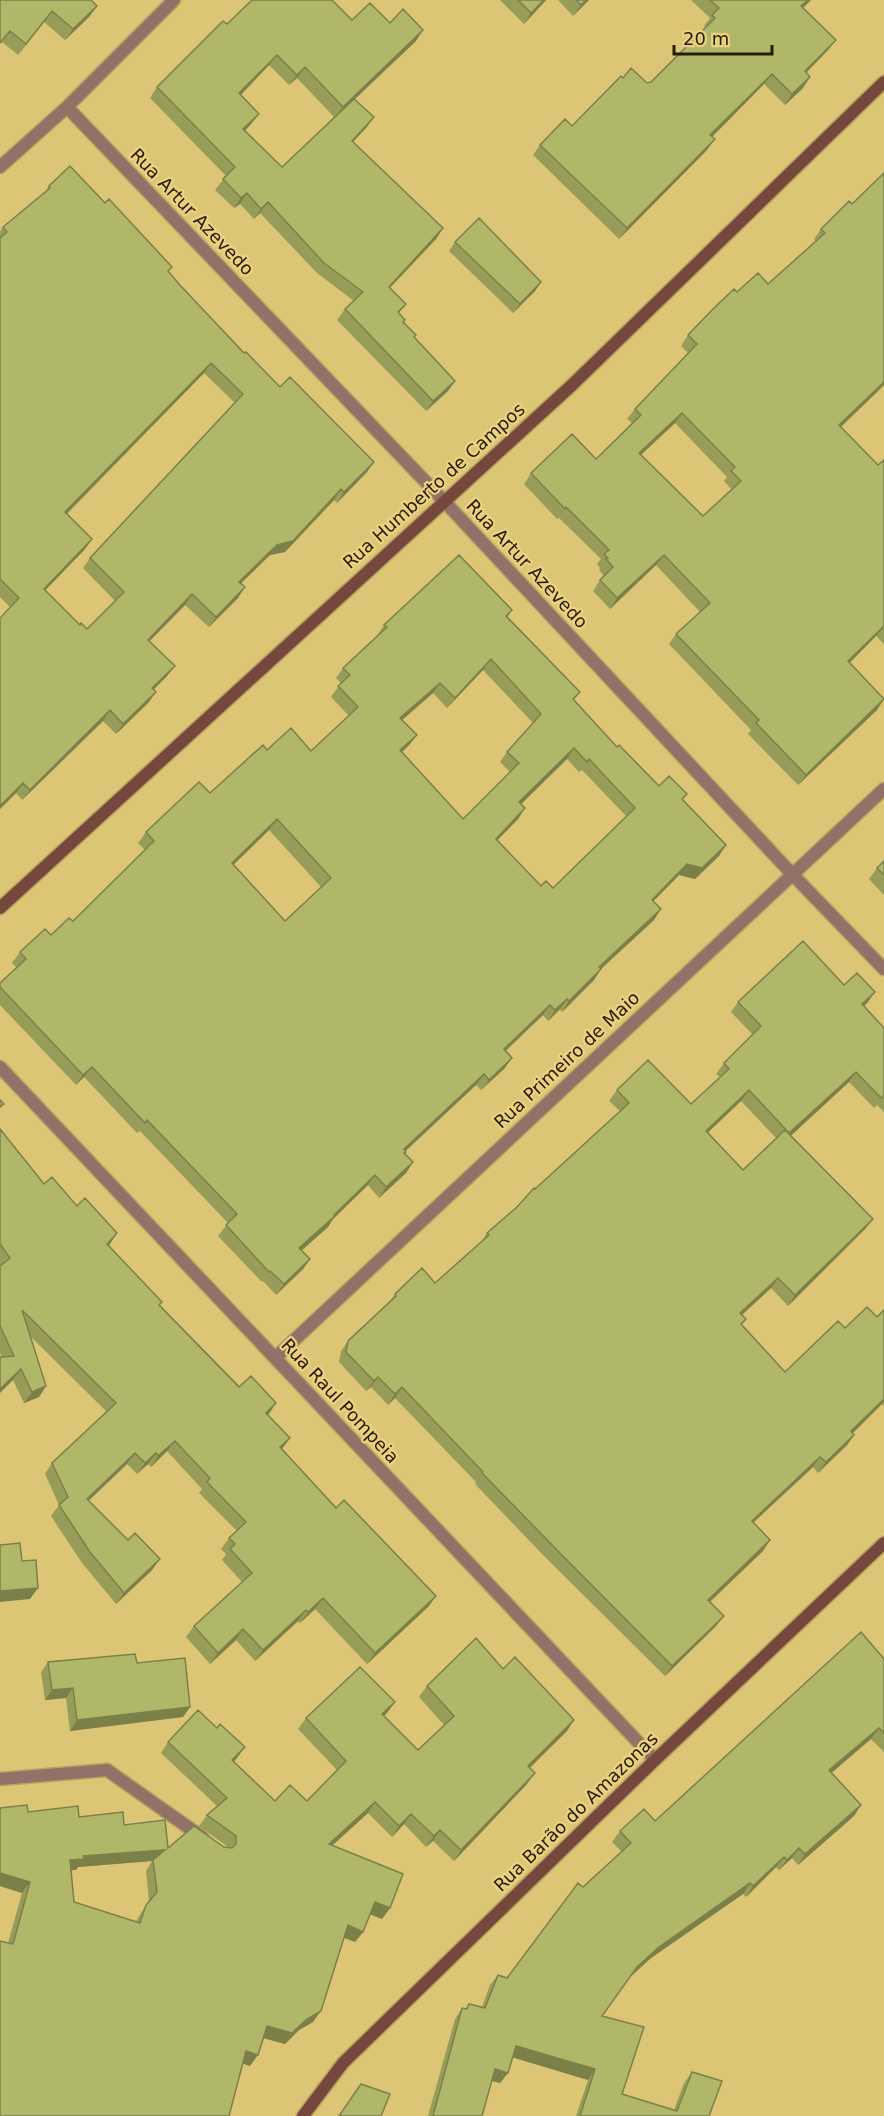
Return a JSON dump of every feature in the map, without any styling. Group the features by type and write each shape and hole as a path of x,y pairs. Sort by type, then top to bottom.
{"street":[{"path":"0,167 67,107 174,0"},
{"name":"Rua Humberto de Campos","path":"0,908 572,385 884,82"},
{"name":"Rua Artur Azevedo","path":"67,107 444,501 792,874 884,969"},
{"name":"Rua Primeiro de Maio","path":"275,1358 884,789"},
{"name":"Rua Raul Pompeia","path":"0,1067 655,1760"},
{"name":"Rua Barão do Amazonas","path":"303,2116 343,2063 655,1760 884,1543"},
{"path":"0,1779 107,1770 212,1844"}],"building":[{"path":"0,0 91,0 97,6 73,29 52,11 26,44 10,31 0,43"},
{"path":"252,0 332,0 352,20 370,3 390,23 403,9 423,30 343,107 305,67 297,75 277,55 239,93 259,114 243,129 282,167 354,99 374,117 352,141 443,228 389,287 406,304 398,312 405,320 403,322 455,381 433,401 345,309 363,292 324,263 268,202 261,209 247,193 241,198 223,179 235,167 157,87 223,21 227,24"},
{"path":"518,0 544,0 531,13"},
{"path":"576,0 586,0 581,5"},
{"path":"710,0 808,0 801,6 836,40 805,71 810,77 792,94 772,74 710,135 715,139 627,228 540,145 565,119 572,126 631,68 647,83 651,82 715,18 712,15 719,8"},
{"path":"70,166 105,203 109,199 172,267 168,271 179,284 244,353 246,352 280,387 290,377 374,462 344,492 341,489 293,541 277,545 239,582 245,587 216,617 192,594 148,640 175,666 152,688 156,692 123,724 110,710 30,790 23,783 0,806 0,618 19,598 0,579 0,238 7,232 3,227 50,188 49,186","holes":["211,363 243,394 90,558 124,592 87,629 81,623 80,625 44,589 92,539 65,512"]},
{"path":"884,173 884,382 839,425 878,465 884,460 884,626 848,661 884,699 806,775 756,723 759,720 676,634 710,603 664,555 617,598 600,580 613,567 604,554 609,550 531,473 572,434 596,459 641,415 635,409 697,344 688,335 713,309 734,289 737,292 758,273 768,284 825,233 821,229 849,201 852,204","holes":["682,413 735,467 731,471 741,481 703,516 639,453"]},
{"path":"479,218 541,282 520,304 455,242"},
{"path":"459,555 512,610 506,616 580,692 573,699 617,747 619,745 659,786 669,776 687,794 682,799 726,845 702,868 687,864 652,900 661,909 599,967 601,969 569,1001 567,999 555,1010 550,1005 504,1049 512,1058 489,1080 484,1074 404,1149 406,1152 404,1153 413,1162 386,1187 375,1175 335,1216 299,1248 310,1259 284,1284 269,1272 226,1225 237,1214 147,1120 145,1123 92,1067 83,1075 0,987 0,983 26,959 20,952 45,929 51,935 69,918 73,921 154,841 146,832 199,782 210,793 263,745 267,750 291,728 311,751 358,707 338,686 350,675 343,668 387,627 384,625","holes":["491,659 541,714 507,752 519,763 463,819 400,750 417,735 400,718 440,683 455,698","574,748 587,762 589,759 635,808 553,888 546,881 541,886 496,839 525,808 519,802","277,819 331,878 285,921 232,863"]},
{"path":"884,861 884,875 877,868"},
{"path":"803,941 844,985 857,973 875,992 862,1004 884,1028 884,1095 881,1098 856,1072 789,1133 749,1090 706,1131 743,1170 785,1130 873,1219 795,1295 778,1278 740,1313 746,1319 741,1324 785,1372 838,1321 845,1328 867,1307 877,1317 884,1310 884,1399 851,1431 854,1435 826,1462 820,1457 752,1521 770,1540 708,1600 724,1616 672,1666 482,1473 402,1387 395,1394 378,1377 374,1381 346,1352 348,1341 422,1268 435,1283 489,1235 487,1233 517,1207 534,1188 629,1103 617,1090 648,1060 691,1104 729,1069 724,1063 761,1026 738,1002"},
{"path":"0,1129 44,1184 52,1177 77,1206 85,1198 117,1233 107,1244 162,1302 159,1305 239,1387 251,1376 276,1403 266,1413 290,1438 280,1447 336,1508 344,1500 436,1596 375,1653 323,1598 308,1612 306,1610 263,1650 243,1629 218,1653 194,1626 252,1573 230,1549 235,1544 229,1538 246,1522 207,1482 210,1478 175,1441 158,1456 156,1453 145,1463 135,1453 87,1499 128,1540 135,1533 160,1559 124,1593 90,1552 59,1505 68,1497 52,1463 116,1403 22,1310 46,1386 32,1392 21,1369 0,1389 0,1357 14,1356 0,1326 0,1266 10,1258 0,1244"},
{"path":"20,1543 22,1561 36,1560 38,1588 0,1591 0,1545"},
{"path":"861,1632 884,1659 884,1733 879,1728 829,1770 861,1805 805,1854 799,1848 787,1860 784,1857 753,1886 750,1883 659,1947 637,1967 602,2016 644,2027 622,2094 677,2111 692,2072 722,2081 709,2116 580,2116 595,2069 516,2046 508,2073 495,2069 482,2116 433,2116 462,2008 467,2009 469,2004 485,2008 498,1975 507,1978 578,1883 583,1887 631,1843 620,1831 644,1809 655,1821"},
{"path":"476,1638 503,1669 515,1657 574,1720 528,1766 535,1773 461,1850 440,1830 434,1836 411,1814 399,1826 375,1802 329,1844 403,1874 390,1908 375,1902 363,1932 348,1925 321,2011 307,2019 292,2033 267,2026 258,2055 246,2051 229,2116 0,2116 0,1941 13,1944 30,1882 0,1873 0,1808 27,1805 28,1812 78,1806 79,1817 123,1812 124,1825 165,1820 168,1848 194,1826 224,1847 232,1848 236,1844 236,1836 207,1815 227,1798 168,1742 198,1710 217,1728 220,1724 245,1747 232,1760 275,1801 290,1785 307,1801 346,1761 306,1718 360,1667 395,1702 382,1714 418,1750 454,1716 427,1686","holes":["165,1850 153,1860 157,1892 146,1905 140,1923 74,1902 70,1860 84,1859 83,1856"]},
{"path":"135,1654 137,1663 185,1658 190,1707 77,1720 73,1688 52,1690 48,1662"},
{"path":"361,2084 390,2094 381,2116 339,2116"}]}
